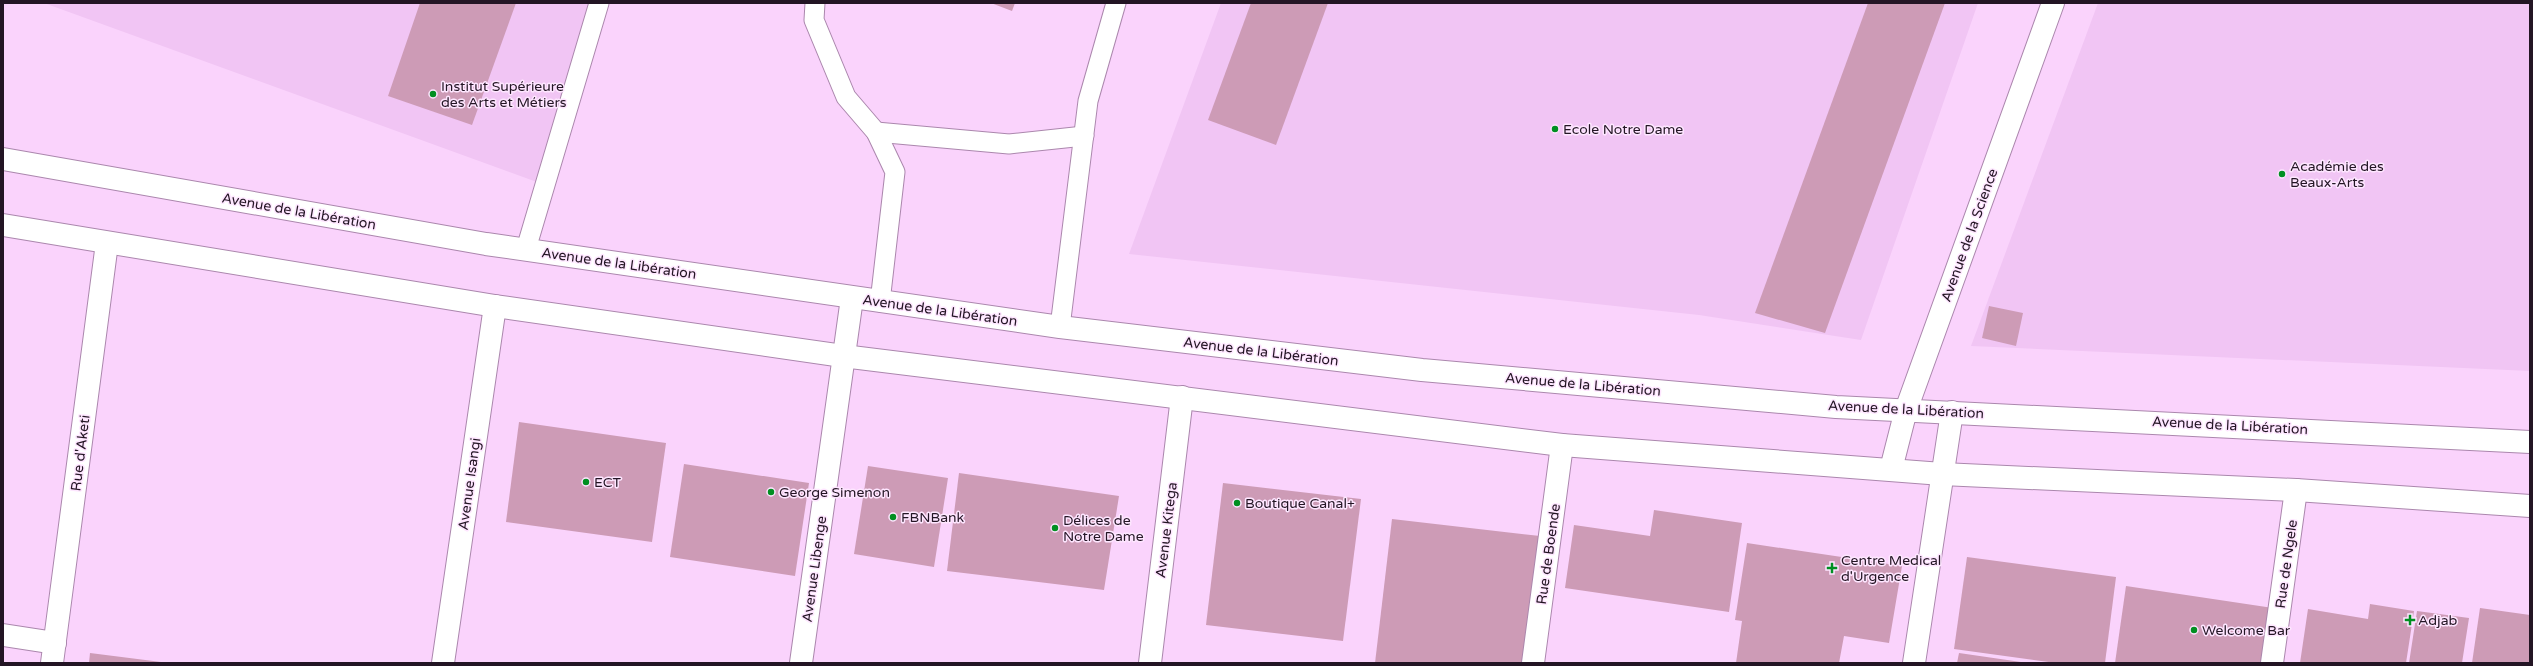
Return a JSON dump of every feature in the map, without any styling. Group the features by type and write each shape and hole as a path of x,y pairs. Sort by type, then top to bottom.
{"main road":[{"name":"Avenue de la Science","path":"1891,469 1906,410 2053,3"},
{"name":"Avenue de la Libération","path":"3,159 526,250 1060,327 1422,370 1836,407 2530,442"},
{"path":"3,225 495,306 843,356 1562,445 1942,474 2296,490 2530,506"},
{"name":"Rue d'Aketi","path":"53,653 107,243"},
{"name":"Avenue Libenge","path":"801,663 852,298"},
{"name":"Avenue Isangi","path":"443,663 495,306"},
{"name":"Avenue Kitega","path":"1150,663 1182,397"},
{"path":"1914,663 1952,412"},
{"name":"Rue de Boende","path":"1533,663 1562,445"},
{"name":"Rue de Ngele","path":"2272,663 2296,490"},
{"path":"3,635 53,653"}],"lane":[{"path":"526,250 599,3"},
{"path":"815,3 814,20 846,97 876,132 895,172 880,302"},
{"path":"1060,327 1088,101 1116,3"},
{"path":"876,132 1009,144 1084,136"}],"shaded area":[{"name":"Institut Supérieure des Arts et Métiers","path":"44,3 599,3 545,185"},
{"name":"Ecole Notre Dame","path":"1221,3 1978,3 1861,340 1699,315 1129,254"},
{"name":"Académie des Beaux-Arts","path":"2098,3 2530,3 2530,371 1971,346"}],"building":[{"path":"420,3 516,3 472,125 388,96"},
{"path":"991,3 1015,3 1012,11"},
{"path":"1251,3 1328,3 1276,145 1208,120"},
{"path":"1868,3 1945,3 1825,333 1755,313"},
{"path":"1989,306 2023,313 2016,346 1982,338"},
{"name":"ECT","path":"519,422 666,443 652,542 506,522"},
{"path":"684,464 809,483 795,576 670,557"},
{"path":"868,466 948,478 934,567 854,554"},
{"path":"959,473 1119,496 1104,590 947,571"},
{"path":"1223,483 1361,499 1343,641 1206,625"},
{"path":"1654,510 1742,523 1729,612 1565,588 1574,525 1650,536"},
{"path":"1392,519 1540,536 1525,663 1375,663"},
{"path":"1747,543 1902,566 1889,643 1844,636 1839,663 1736,663 1742,621 1735,620"},
{"path":"1967,557 2116,577 2105,663 2056,663 1954,649"},
{"path":"2126,586 2273,608 2264,663 2115,663"},
{"path":"2370,604 2414,611 2406,663 2300,663 2308,609 2368,619"},
{"path":"2480,608 2530,615 2530,663 2472,663"},
{"path":"2417,611 2469,618 2462,663 2409,663"},
{"path":"90,653 161,662 161,663 89,663"},
{"path":"1959,653 2021,662 2021,663 1957,663"}],"place":[{"name":"Institut Supérieure des Arts et Métiers","path":"433,94"},
{"name":"Ecole Notre Dame","path":"1555,129"},
{"name":"Académie des Beaux-Arts","path":"2282,174"},
{"name":"ECT","path":"586,482"},
{"name":"George Simenon","path":"771,492"},
{"name":"Boutique Canal+","path":"1237,503"},
{"name":"FBNBank","path":"893,517"},
{"name":"Délices de Notre Dame","path":"1055,528"},
{"name":"Centre Medical d'Urgence","path":"1832,568"},
{"name":"Adjab","path":"2410,620"},
{"name":"Welcome Bar","path":"2194,630"}]}
